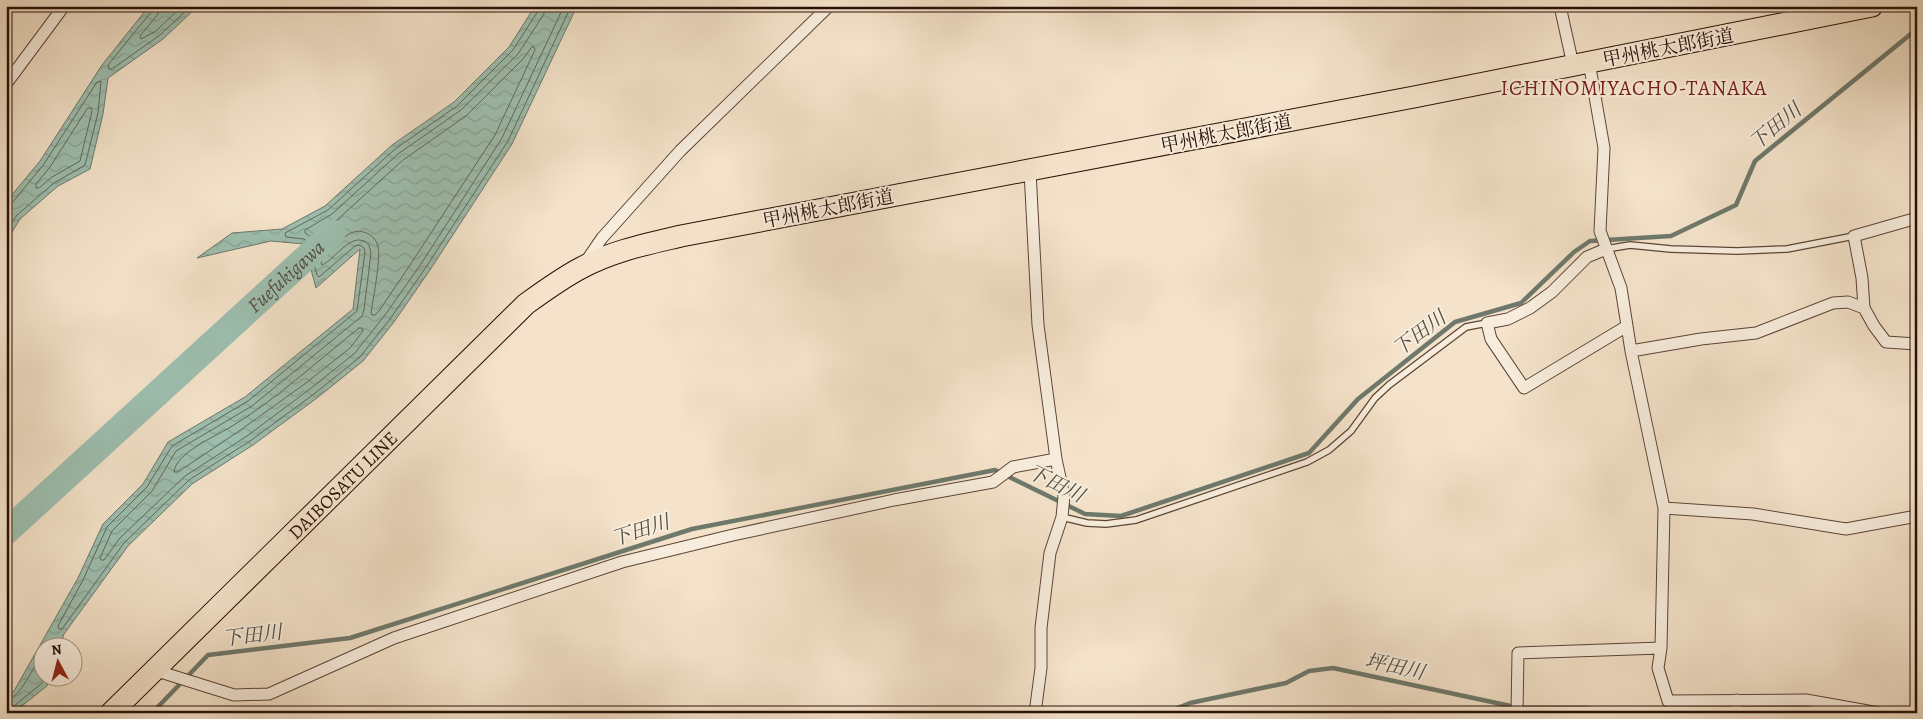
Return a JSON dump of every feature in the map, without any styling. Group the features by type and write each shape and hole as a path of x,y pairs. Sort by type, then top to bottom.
{"highway":[{"name":"甲州桃太郎街道","path":"583,267 626,250 681,236 1030,171 1872,6"},
{"name":"DAIBOSATU LINE","path":"111,713 162,673 526,304 554,284 583,267"}],"street":[{"path":"6,84 64,6"},
{"path":"583,267 602,238 680,151 829,6"},
{"path":"1560,6 1581,64 1604,148 1600,230 1621,288 1631,351 1664,508 1661,648 1658,668 1668,701 1806,700 1879,713"},
{"path":"1030,171 1038,324 1056,459 1064,496 1062,515 1050,553 1041,628 1041,668 1035,713"},
{"path":"1917,218 1854,236 1862,278 1864,308 1874,326 1886,342 1917,344"},
{"path":"1606,249 1587,257 1552,292 1530,308 1508,319 1487,323 1491,339 1524,388 1627,326"},
{"path":"1631,351 1701,339 1756,333 1833,303 1848,302 1864,308"},
{"path":"162,673 234,695 269,694 394,638 622,562 733,535 885,502 992,482 1013,467 1056,459"},
{"path":"1664,508 1753,514 1846,529 1917,516"},
{"path":"1517,713 1518,653 1661,648"},
{"path":"1736,713 1737,700"}],"lane":[{"path":"1606,249 1630,245 1670,249 1737,251 1787,249 1854,236"},
{"path":"1062,515 1086,523 1106,524 1136,520 1306,462 1329,450 1352,431 1375,398 1389,385 1466,327 1487,323"}],"water":[{"path":"149,6 198,6 163,39 108,78 103,114 90,169 58,186 20,219 6,242 6,202 40,161 102,65"},
{"path":"535,6 577,6 512,144 394,322 363,361 317,398 253,445 192,484 128,546 63,636 45,636 78,578 103,524 143,484 168,442 245,397 353,309 360,249 316,288 304,244 271,241 197,258 232,233 282,229 325,206 392,145 454,102 509,47"},
{"path":"32,659 32,686 47,686 13,713 6,713 6,698 14,691"}],"waterway":[{"name":"下田川","path":"152,713 208,655 350,638 692,529 995,470 1085,514 1121,516 1309,453 1358,399 1455,322 1521,303 1574,252 1590,241 1671,236 1736,205 1755,161 1917,29"},
{"name":"Fuefukigawa","path":"6,532 333,233"},
{"name":"坪田川","path":"1165,713 1190,703 1286,683 1309,671 1333,668 1520,708 1586,708 1625,713"}],"district":[{"name":"ICHINOMIYACHO-TANAKA","path":"1634,88"}]}
